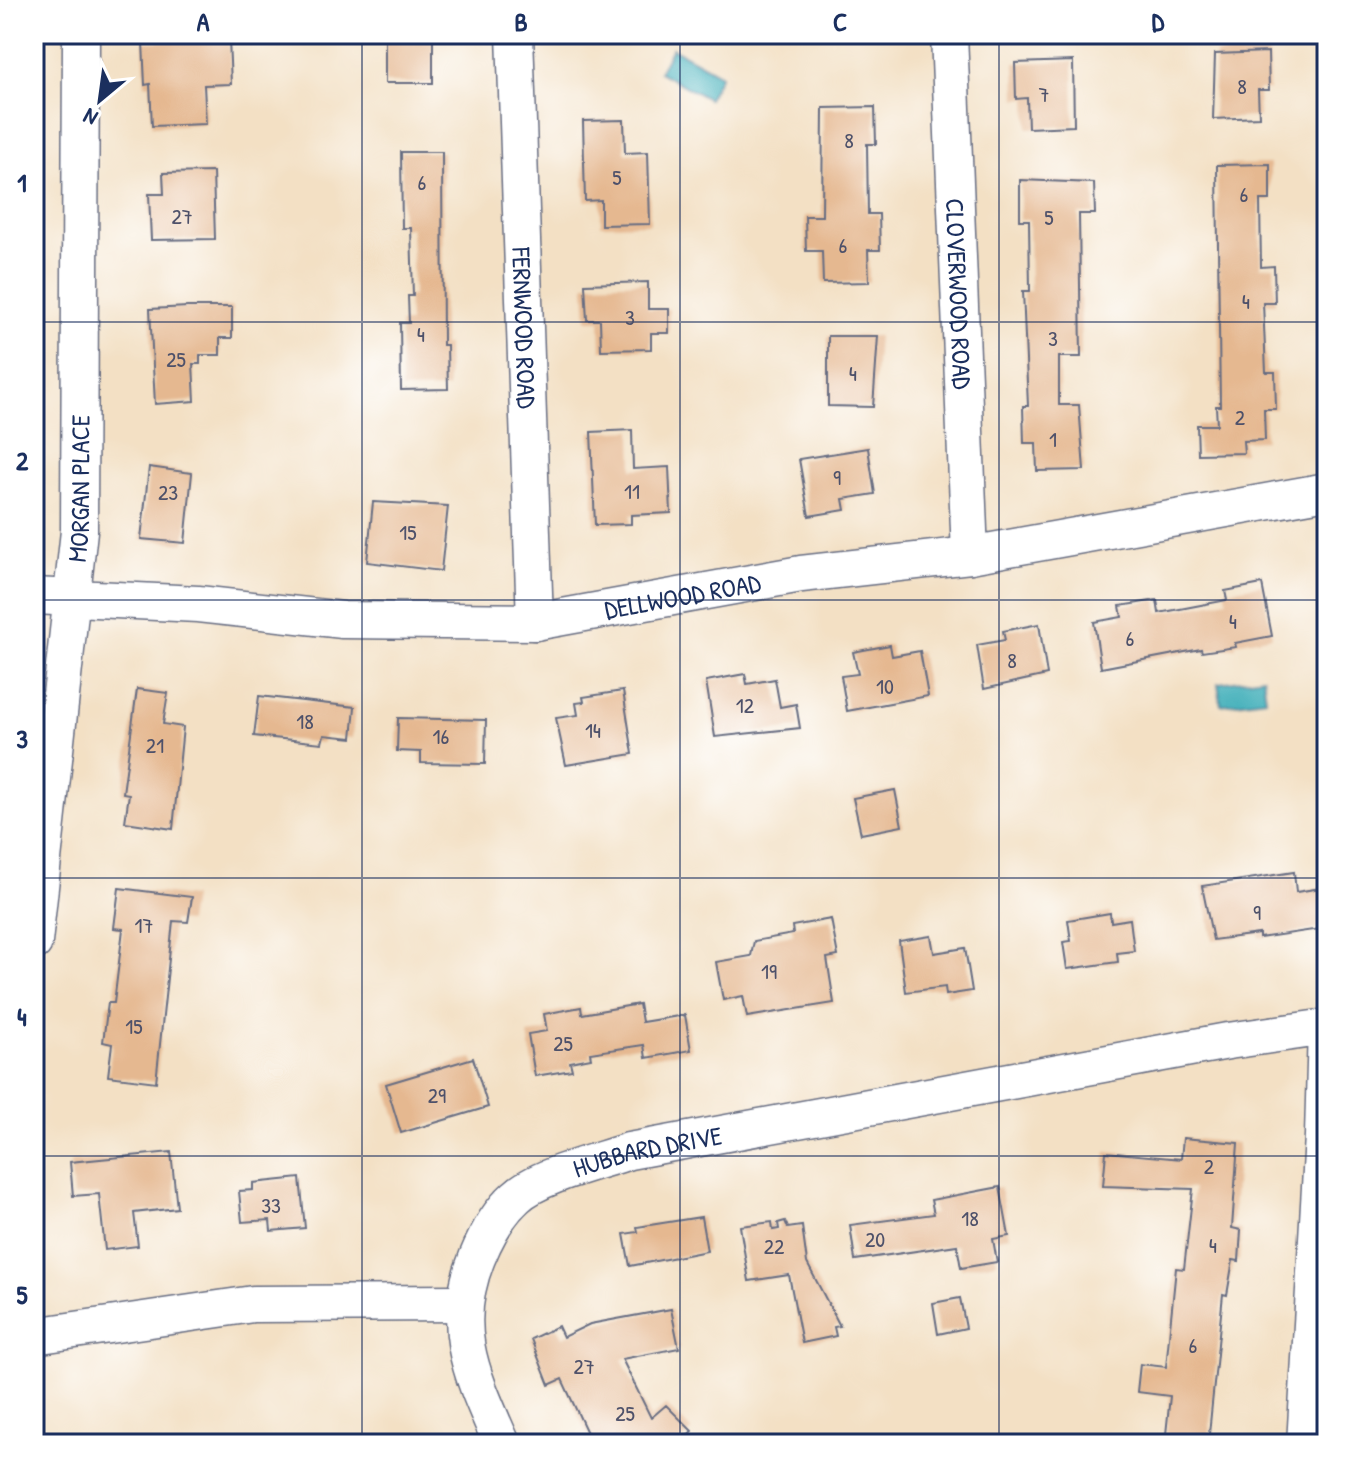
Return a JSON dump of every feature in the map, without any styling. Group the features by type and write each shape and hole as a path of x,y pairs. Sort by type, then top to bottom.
{"street":[{"name":"MORGAN PLACE","path":"34,942 79,531 81,34"},
{"name":"FERNWOOD ROAD","path":"515,34 535,622"},
{"name":"CLOVERWOOD ROAD","path":"949,34 970,555"},
{"name":"DELLWOOD ROAD","path":"34,596 198,604 343,620 535,622 801,574 970,555 1327,491"},
{"name":"HUBBARD DRIVE","path":"463,1303 465,1289 487,1234 517,1196 629,1151 1228,1041 1326,1027"},
{"path":"1305,1444 1323,1136 1326,1027"},
{"path":"34,1336 253,1304 463,1303 462,1321 474,1377 502,1444"}],"water":[{"path":"672,48 721,75 708,99 659,72"},
{"path":"1263,677 1266,699 1221,705 1218,683"}],"building":[{"path":"390,34 433,34 433,83 385,83 385,38"},
{"path":"229,39 231,84 204,85 206,124 152,126 150,84 145,85 143,42"},
{"path":"1268,52 1269,90 1258,90 1259,117 1213,119 1215,54"},
{"path":"1073,61 1074,126 1028,128 1027,98 1016,99 1015,63"},
{"path":"875,107 876,144 867,144 868,214 879,214 880,250 868,250 869,282 823,283 822,251 806,251 805,216 822,216 823,108"},
{"path":"624,120 625,153 648,152 650,224 601,225 601,200 585,201 583,121"},
{"path":"401,152 442,152 443,345 447,345 448,389 401,390 400,323 409,323 408,296 413,296 411,228 402,228"},
{"path":"1270,164 1270,200 1260,200 1261,267 1274,266 1275,303 1263,303 1266,372 1275,372 1276,409 1264,409 1265,440 1243,441 1244,453 1198,454 1197,425 1217,425 1216,406 1220,406 1217,165"},
{"path":"213,172 215,239 151,240 149,194 164,194 163,173"},
{"path":"1020,180 1094,183 1095,214 1079,214 1081,357 1059,357 1059,405 1079,405 1084,470 1037,471 1036,443 1024,443 1023,406 1028,406 1023,291 1030,291 1029,220 1020,220"},
{"path":"648,282 648,309 669,309 669,333 651,333 651,349 601,350 600,320 587,320 585,284"},
{"path":"232,307 232,338 220,338 220,355 200,355 200,364 193,364 195,401 155,404 150,309"},
{"path":"828,336 878,336 873,407 828,406"},
{"path":"632,430 633,469 669,467 671,513 631,515 631,524 595,525 591,432"},
{"path":"868,448 875,494 843,499 845,510 809,516 799,459"},
{"path":"149,467 192,473 185,543 141,539"},
{"path":"373,502 448,506 441,571 367,562"},
{"path":"1262,584 1272,636 1235,643 1236,647 1202,652 1201,649 1101,668 1094,622 1122,617 1120,606 1157,600 1159,613 1227,600 1225,591"},
{"path":"1039,624 1047,675 984,689 977,645 1005,640 1003,631"},
{"path":"890,645 892,656 920,651 928,696 847,711 841,676 858,674 853,652"},
{"path":"745,674 747,684 775,679 780,707 796,704 800,728 715,737 706,681"},
{"path":"137,689 168,693 163,724 183,727 173,829 125,822 129,794 123,793"},
{"path":"623,691 633,754 566,765 556,718 578,715 576,703 584,702 583,697"},
{"path":"259,696 355,707 352,738 324,735 322,743 254,736"},
{"path":"398,718 486,720 485,764 421,763 421,752 397,751"},
{"path":"895,790 902,826 861,834 853,798"},
{"path":"1294,872 1296,892 1327,887 1327,928 1259,938 1259,934 1213,940 1202,886"},
{"path":"119,888 192,897 188,922 173,921 156,1082 108,1076 112,1044 103,1042 108,1003 114,1003 123,929 114,928"},
{"path":"1110,913 1111,922 1130,919 1134,951 1117,953 1118,962 1067,969 1063,942 1071,941 1068,920"},
{"path":"831,919 838,956 827,958 834,1003 747,1017 743,996 723,1000 716,962 751,956 754,941 793,934 792,926"},
{"path":"931,936 934,953 965,948 972,991 946,995 945,987 906,992 899,941"},
{"path":"639,1004 642,1022 685,1015 691,1050 646,1058 644,1045 590,1053 591,1058 570,1062 572,1070 535,1076 528,1034 547,1031 544,1014 581,1007 582,1014"},
{"path":"473,1058 488,1107 401,1133 386,1084"},
{"path":"1183,1138 1238,1143 1232,1228 1241,1230 1239,1261 1233,1260 1227,1295 1223,1294 1208,1444 1165,1444 1170,1396 1137,1392 1140,1364 1166,1367 1176,1268 1184,1269 1193,1189 1103,1186 1106,1152 1181,1159"},
{"path":"171,1152 177,1208 134,1213 138,1246 105,1250 99,1194 73,1196 70,1162"},
{"path":"300,1178 305,1228 271,1231 270,1220 242,1222 239,1191 253,1190 253,1183"},
{"path":"1000,1187 1009,1236 993,1239 997,1262 961,1268 957,1245 855,1260 850,1225 934,1214 931,1200"},
{"path":"701,1217 707,1251 630,1266 624,1234 638,1232 637,1227"},
{"path":"785,1221 788,1228 802,1226 807,1263 840,1326 834,1327 836,1336 802,1343 789,1275 749,1281 740,1226 772,1222 773,1230 779,1229 778,1223"},
{"path":"960,1298 966,1328 938,1334 933,1303"},
{"path":"671,1309 679,1348 622,1359 651,1418 666,1405 692,1431 678,1444 597,1444 587,1433 562,1379 549,1385 531,1339 558,1326 563,1337 590,1324"}]}
